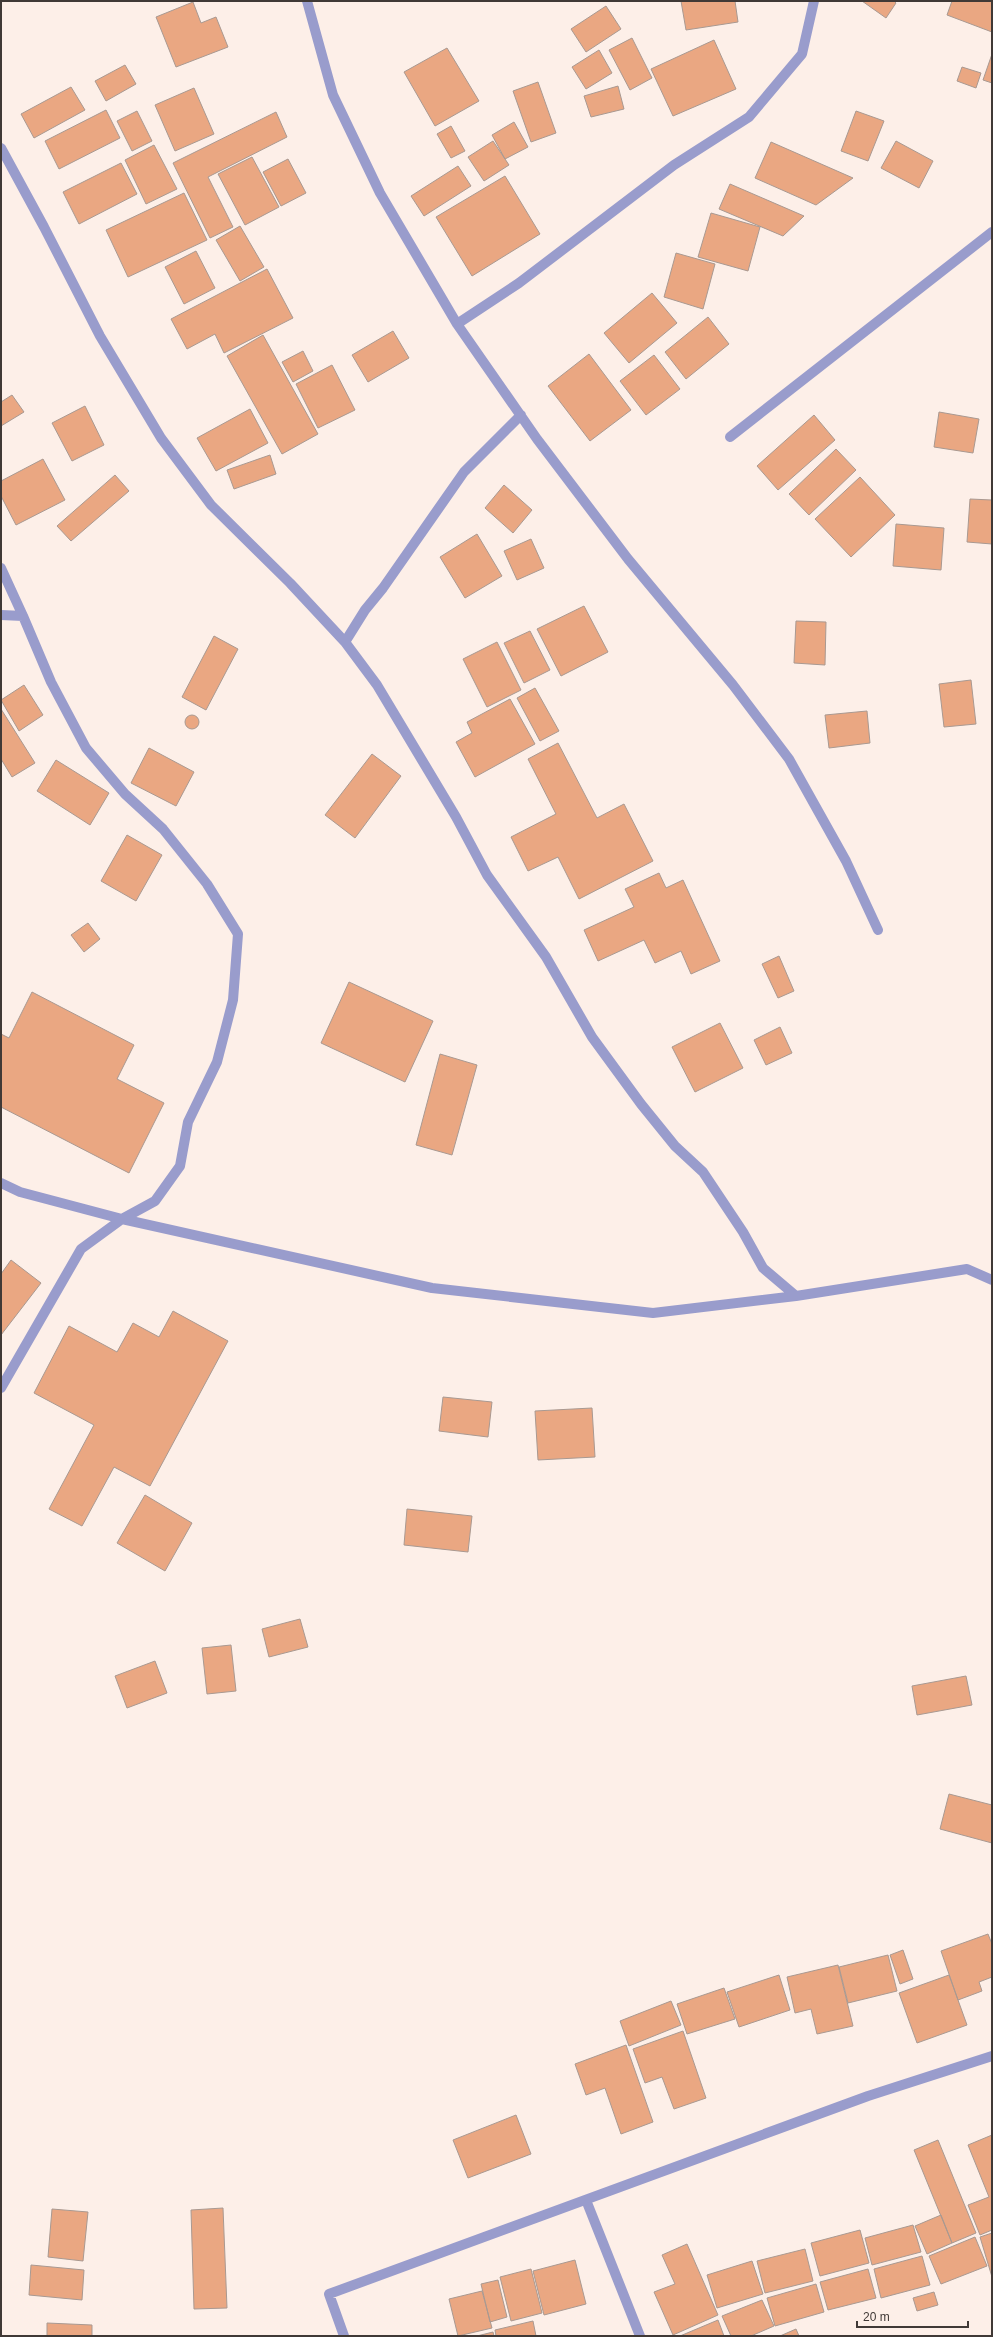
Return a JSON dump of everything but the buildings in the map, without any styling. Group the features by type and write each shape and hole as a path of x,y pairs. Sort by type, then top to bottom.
{"street":[{"path":"307,1 333,95 380,193 457,324 521,415 628,559 733,685 789,759 846,861 878,930"},
{"path":"457,324 520,283 674,166 750,117 802,54 814,1"},
{"path":"1,148 44,226 100,336 161,438 211,505 290,584 345,642 377,685 456,817 488,875 546,956 592,1036 675,1146 703,1172 743,1232 763,1268 796,1296"},
{"path":"730,437 992,232"},
{"path":"345,642 365,610 383,588 464,472 521,415"},
{"path":"1,568 51,682 86,748 126,794 163,829 207,884 238,934 233,1000 217,1062 188,1122 180,1166 155,1201 122,1219 81,1249 1,1388"},
{"path":"1,615 23,616"},
{"path":"1,1183 20,1192 122,1219 432,1288 622,1310 653,1313 796,1296 967,1269 992,1280"},
{"path":"344,2336 329,2294 868,2096 992,2056"},
{"path":"586,2200 640,2336"}]}
